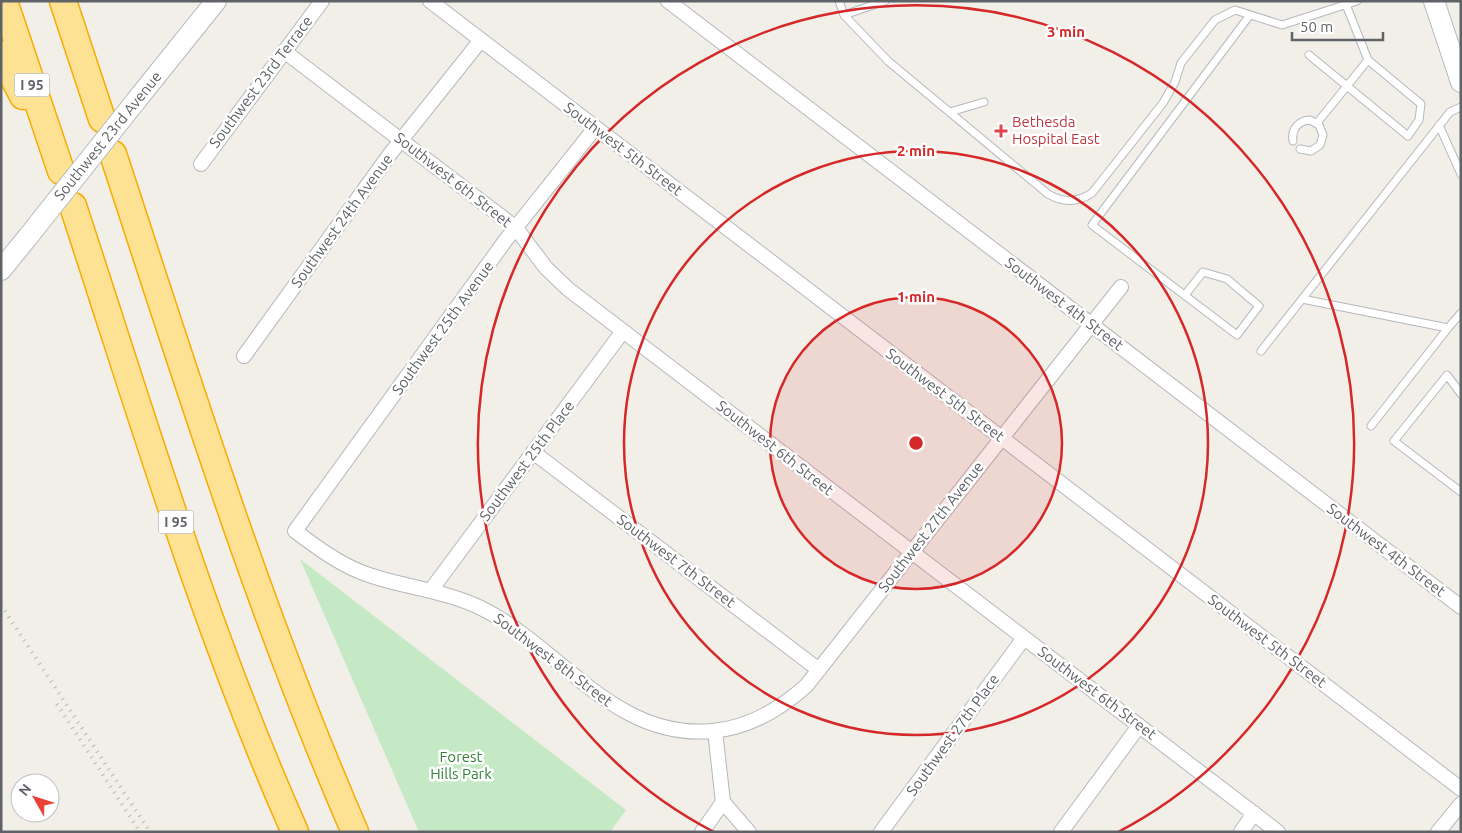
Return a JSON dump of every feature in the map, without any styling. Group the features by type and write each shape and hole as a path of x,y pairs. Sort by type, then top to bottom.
{"highway":[{"name":"I 95","path":"1,54 60,169 4,1"},
{"path":"63,1 102,119"},
{"path":"113,154 229,505 273,631 355,832"},
{"name":"I 95","path":"73,206 210,619 241,702 295,832"}],"street":[{"name":"Southwest 23rd Avenue","path":"1,270 216,1"},
{"name":"Southwest 23rd Terrace","path":"201,164 322,1"},
{"name":"Southwest 5th Street","path":"430,1 1461,789"},
{"name":"Southwest 4th Street","path":"668,1 1461,607"},
{"path":"1434,1 1452,45 1461,81"},
{"name":"Southwest 24th Avenue","path":"244,356 402,140 480,40"},
{"name":"Southwest 6th Street","path":"284,51 516,228 533,253 557,279 623,331 1278,832"},
{"name":"Southwest 25th Avenue","path":"294,530 516,228 596,128"},
{"name":"Southwest 27th Avenue","path":"715,731 745,724 773,712 790,700 819,670 1121,287"},
{"name":"Southwest 25th Place","path":"431,590 623,331"},
{"name":"Southwest 7th Street","path":"533,452 819,670"},
{"name":"Southwest 8th Street","path":"294,530 322,552 371,576 454,596 497,617 625,713 663,728 684,731 715,731"},
{"name":"Southwest 27th Place","path":"881,832 1024,638"},
{"path":"1061,832 1139,726"},
{"path":"715,731 723,802 749,832"},
{"path":"702,832 723,802"},
{"path":"1438,832 1461,804"},
{"path":"1241,832 1254,813"}],"lane":[{"path":"839,1 844,14 888,60 1048,194 1065,201 1084,198 1092,193 1163,103 1175,82 1181,63 1216,20 1235,10 1282,24 1345,3 1357,1"},
{"path":"844,14 885,1"},
{"path":"1309,55 1408,136 1419,120 1421,104 1368,60 1345,3"},
{"path":"1185,295 1203,272 1227,280 1258,306 1237,335 1092,225 1250,15"},
{"path":"1317,123 1368,60"},
{"path":"950,112 984,102"},
{"path":"1261,352 1439,125 1450,112 1461,107"},
{"path":"1293,141 1293,131 1299,123 1310,120 1317,123 1323,135 1320,145 1311,151 1300,149"},
{"path":"1439,125 1461,174"},
{"path":"1302,299 1448,328"},
{"path":"1371,426 1461,313"},
{"path":"1461,394 1447,375 1394,441 1461,492"}],"green space":[{"name":"Forest Hills Park","path":"300,559 626,810 610,832 419,832"}],"railway":[{"path":"1,605 150,832"},
{"path":"57,704 140,832"}],"place":[{"name":"Bethesda Hospital East","path":"1001,131"}]}
